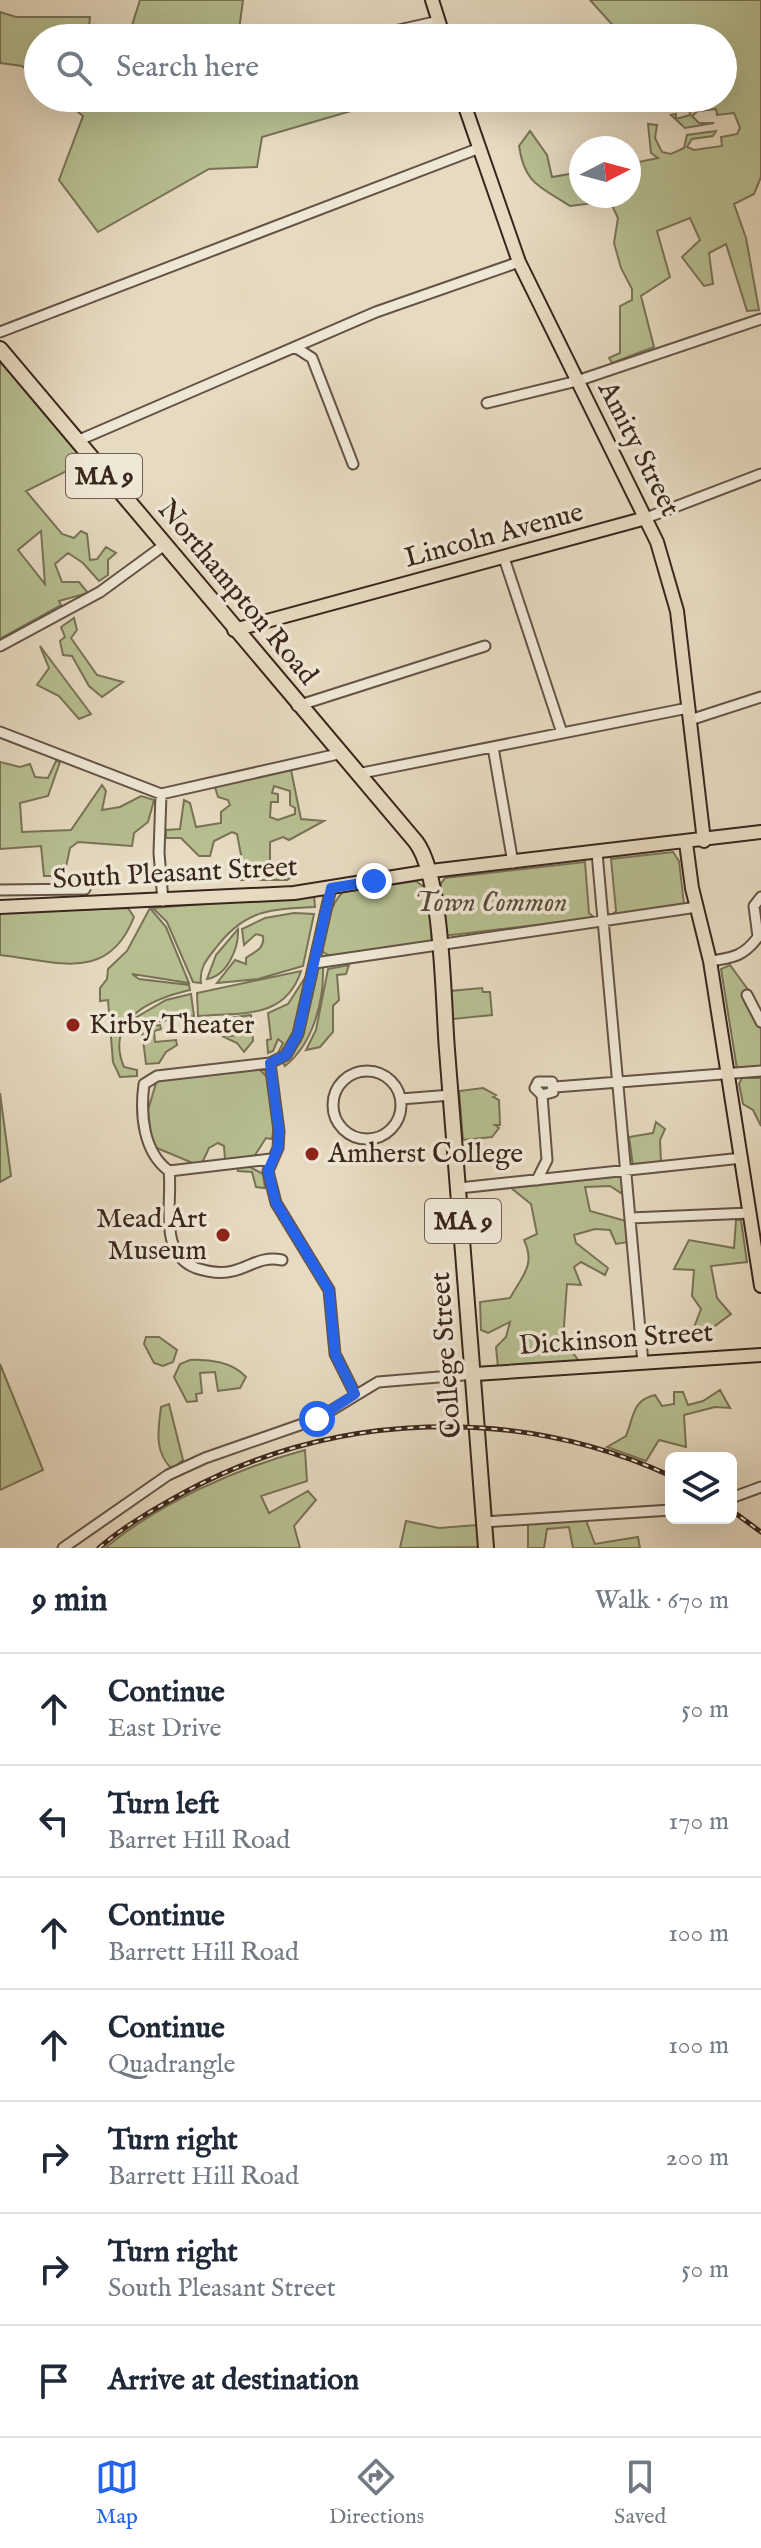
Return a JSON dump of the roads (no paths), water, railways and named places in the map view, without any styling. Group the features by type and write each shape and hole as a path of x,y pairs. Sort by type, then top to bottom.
{"highway":[{"name":"Northampton Road","path":"0,349 297,706 422,850 431,871"},
{"name":"College Street","path":"431,871 475,1374 486,1548"}],"main road":[{"path":"432,0 440,24"},
{"name":"Amity Street","path":"466,112 519,262 646,518 675,601 704,841"},
{"name":"Lincoln Avenue","path":"234,630 646,518"},
{"name":"South Pleasant Street","path":"0,907 163,901 331,888 431,871 761,832"},
{"path":"686,843 710,961 761,1286"},
{"name":"Dickinson Street","path":"475,1374 761,1355"}],"street":[{"path":"426,24 439,21"},
{"path":"0,332 477,149"},
{"path":"77,441 316,338 440,288 519,262"},
{"path":"487,403 577,381 761,319"},
{"path":"316,338 312,358 353,464"},
{"path":"295,347 312,358"},
{"name":"Lincoln Avenue","path":"646,518 761,474"},
{"path":"0,646 114,583 163,546"},
{"path":"504,558 562,733"},
{"path":"297,706 485,646"},
{"path":"357,774 562,733 689,714 761,697"},
{"path":"0,732 161,794 338,754"},
{"path":"493,747 513,863"},
{"path":"161,794 159,861 163,901"},
{"path":"597,853 643,1363"},
{"path":"282,1260 265,1258 224,1273 186,1263 174,1246 172,1236 169,1171 152,1156 149,1147 142,1100 144,1084 157,1076 270,1063 286,1055 298,1034 331,888"},
{"name":"South Pleasant Street","path":"0,890 85,889"},
{"path":"710,961 741,957 755,942 758,937 754,906 761,897"},
{"path":"315,963 697,907"},
{"path":"760,1017 748,997 761,994"},
{"path":"270,1063 279,1131 278,1148 268,1171 276,1203 306,1247 329,1290 335,1354 355,1394"},
{"path":"537,1180 547,1160 542,1095 536,1092 538,1082 552,1082 555,1087 761,1071"},
{"path":"357,1072 376,1072 385,1076 398,1090 401,1099 398,1119 393,1127 367,1139 349,1133 333,1110 336,1091 357,1072"},
{"path":"401,1099 451,1095"},
{"path":"459,1188 742,1158"},
{"path":"169,1171 271,1159"},
{"path":"630,1218 750,1213"},
{"path":"63,1548 168,1475 205,1458 317,1419 355,1394 389,1378 475,1374"},
{"path":"737,1496 761,1487"},
{"path":"484,1522 665,1510"}],"railway":[{"path":"99,1548 163,1504 243,1465 303,1445 364,1433 426,1427 489,1429 551,1437 612,1453 665,1474"},
{"path":"737,1514 761,1532"}],"place":[{"name":"Kirby Theater","path":"73,1025"},
{"name":"Amherst College","path":"312,1154"},
{"name":"Mead Art Museum","path":"223,1235"}],"park label":[{"name":"Town Common","path":"491,903"}]}
